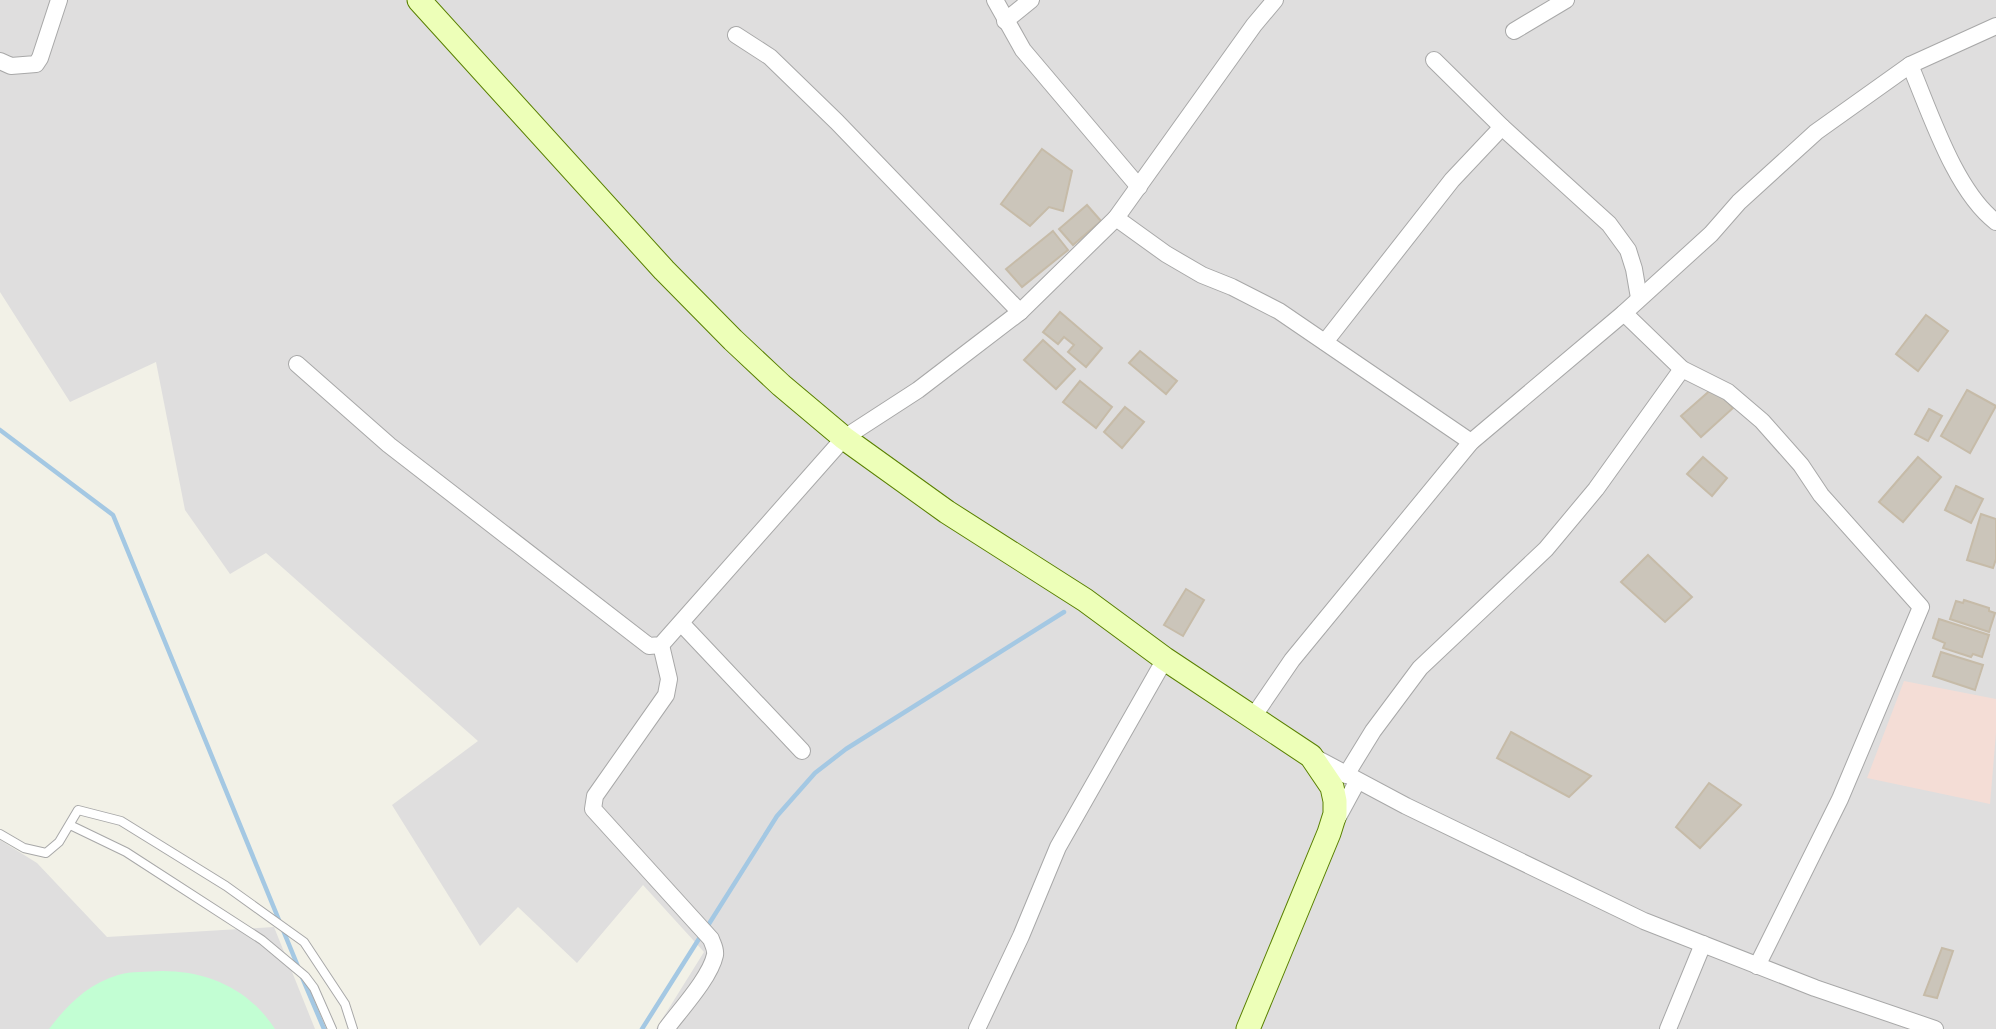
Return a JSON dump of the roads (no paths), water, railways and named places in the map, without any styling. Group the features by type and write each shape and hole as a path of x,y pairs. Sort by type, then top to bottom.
{"street":[{"path":"0,61 11,66 36,64 59,0"},
{"path":"419,0 664,270 733,340 844,438 947,512 1085,600 1165,659 1311,756 1352,778 1644,921 1815,988 1935,1029"},
{"path":"995,0 1023,50 1139,187"},
{"path":"1005,21 1031,0"},
{"path":"297,364 400,454 649,646 661,645 844,438 918,390 1020,312 1116,218 1254,25 1275,0"},
{"path":"1514,31 1566,0"},
{"path":"1253,717 1292,660 1471,442 1624,313 1711,234 1739,202 1816,132 1910,65 1996,26"},
{"path":"736,35 770,57 1020,312"},
{"path":"1434,60 1502,127 1609,224 1628,250 1639,298"},
{"path":"1910,65 1958,173 1974,199 1996,222"},
{"path":"1325,342 1452,180 1502,127"},
{"path":"1116,218 1166,254 1202,275 1279,311 1367,374 1411,399 1471,442"},
{"path":"1624,313 1682,369 1728,392 1762,421 1848,527 1921,607 1840,799 1757,966"},
{"path":"1248,1029 1373,731 1420,668 1546,549 1596,488 1682,369"},
{"path":"681,623 802,751"},
{"path":"661,645 669,679 666,695 595,796 593,809 715,947 715,956 707,974 666,1029"},
{"path":"977,1029 1021,936 1058,847 1165,659"},
{"path":"1311,756 1332,787 1335,814 1329,833"},
{"path":"1668,1029 1703,944"}],"lane":[{"path":"0,834 24,848 46,853 59,842 78,810 121,821 226,886 304,943 345,1004 353,1029"},
{"path":"70,825 126,852 262,940 305,976 314,988 332,1029"}],"waterway":[{"path":"0,430 113,515 299,969"},
{"path":"707,927 777,816 815,773 846,749 1064,612"},
{"path":"642,1029 702,934"},
{"path":"302,977 324,1029"}]}
